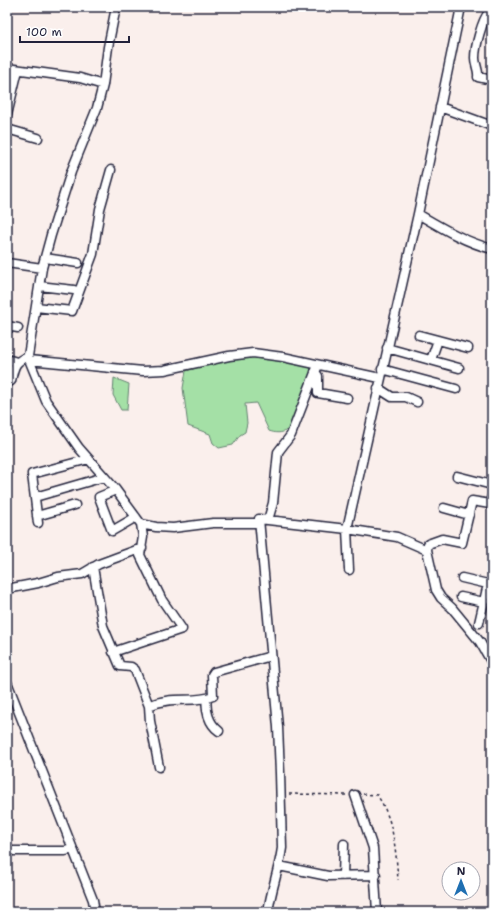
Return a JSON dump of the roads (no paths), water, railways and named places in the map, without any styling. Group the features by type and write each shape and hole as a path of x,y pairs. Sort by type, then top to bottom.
{"street":[{"path":"113,652 182,629 162,600 140,555 143,536 141,524 116,490 79,448 46,401 28,358 42,268 72,172 97,108 103,85 108,47 116,7"},
{"path":"349,570 347,529 418,214 462,7"},
{"path":"488,10 484,17 475,57 479,72 478,77 492,80"},
{"path":"7,68 80,78 103,85"},
{"path":"7,115 18,70"},
{"path":"440,107 492,126"},
{"path":"7,129 38,138"},
{"path":"36,307 72,312 94,254 100,209 111,170"},
{"path":"418,214 463,240 492,249"},
{"path":"45,258 78,263"},
{"path":"7,263 42,268"},
{"path":"39,286 74,290"},
{"path":"7,326 18,328"},
{"path":"419,335 468,348"},
{"path":"431,360 438,340"},
{"path":"387,348 459,368"},
{"path":"7,359 17,362 28,358 143,371 164,370 229,356 253,354 283,357 316,368 381,374 456,389"},
{"path":"7,383 11,381 17,362"},
{"path":"316,368 318,376 318,393 347,398"},
{"path":"268,520 273,503 278,452 292,435 316,368"},
{"path":"378,388 392,397 406,397 416,402"},
{"path":"75,505 38,520 32,474 89,459"},
{"path":"456,476 492,485"},
{"path":"35,497 104,477"},
{"path":"116,490 99,497 112,531 136,517"},
{"path":"492,496 490,504 472,501 462,543 442,539 428,544 427,550 436,590 441,598 452,608 480,642 492,663"},
{"path":"444,508 469,515"},
{"path":"268,912 282,848 280,773 259,519 347,529 397,537 427,550"},
{"path":"141,524 173,528 212,523 259,523"},
{"path":"7,589 38,583 58,577 82,574 93,567 142,548"},
{"path":"93,567 103,626 113,652 120,666 131,667 135,670 149,706 150,720 159,767"},
{"path":"462,578 490,584 479,623"},
{"path":"461,597 484,602"},
{"path":"149,706 158,701 207,698 213,696 212,675 214,672 271,656"},
{"path":"7,682 93,900 95,912"},
{"path":"207,698 206,705 212,726 219,731"},
{"path":"355,795 373,848 376,875 377,912"},
{"path":"343,876 344,844"},
{"path":"7,851 65,851 73,849"},
{"path":"279,866 328,876 376,875"}]}
